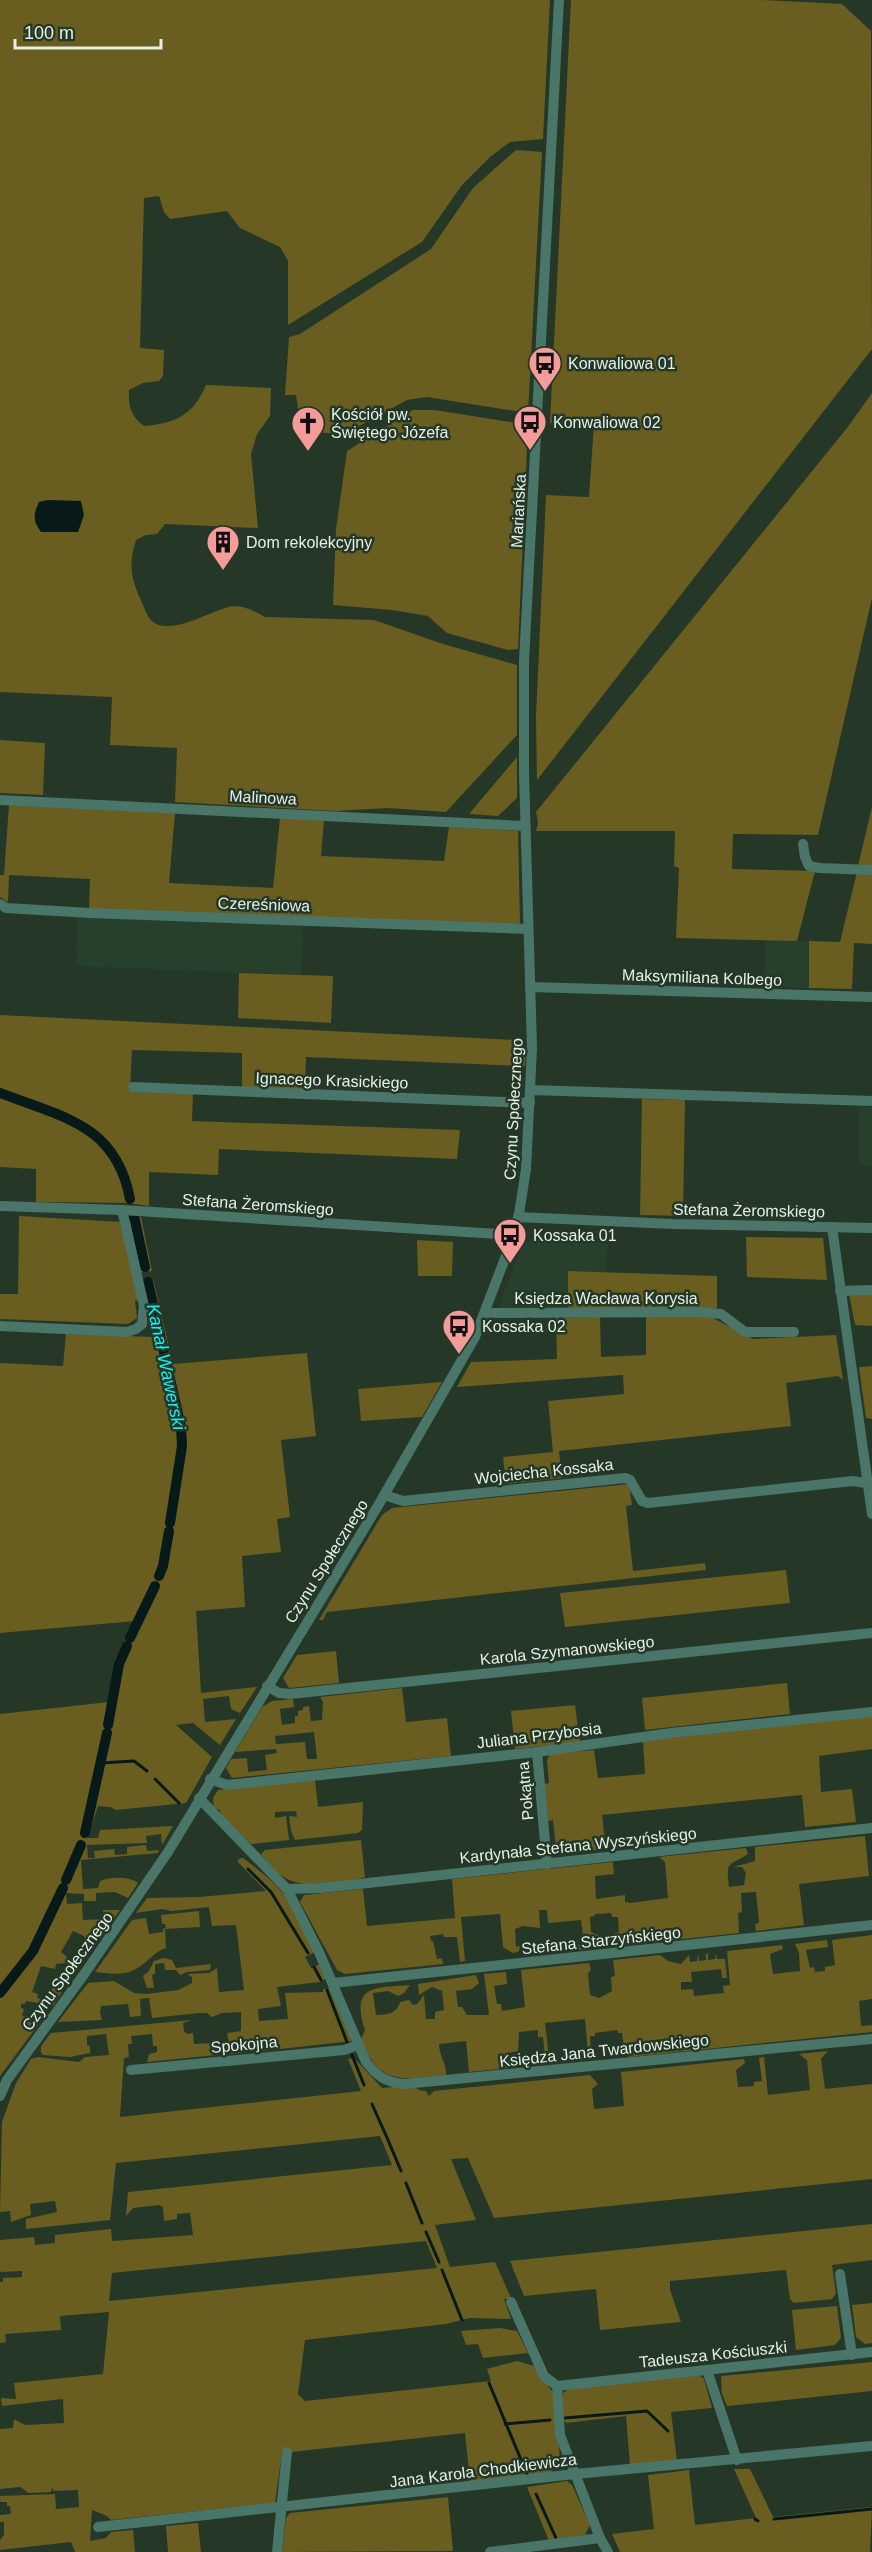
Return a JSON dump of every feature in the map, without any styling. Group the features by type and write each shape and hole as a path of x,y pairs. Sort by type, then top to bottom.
{"street":[{"name":"Mariańska","path":"530,987 525,826 524,661 560,0"},
{"name":"Malinowa","path":"0,800 525,826"},
{"path":"803,844 809,866 872,870"},
{"name":"Czereśniowa","path":"0,904 6,908 90,913 528,929"},
{"name":"Maksymiliana Kolbego","path":"530,987 872,997"},
{"name":"Czynu Społecznego","path":"0,2096 8,2080 168,1852 210,1779 384,1495 472,1343 513,1235 526,1169 531,1090 530,987"},
{"name":"Ignacego Krasickiego","path":"133,1087 530,1103"},
{"path":"531,1090 872,1101"},
{"name":"Stefana Żeromskiego","path":"0,1206 122,1210 513,1235"},
{"path":"0,1326 127,1332 142,1324 144,1306 122,1210"},
{"name":"Stefana Żeromskiego","path":"518,1217 673,1224 872,1228"},
{"path":"832,1227 870,1485 872,1514"},
{"path":"840,1291 872,1290"},
{"name":"Księdza Wacława Korysia","path":"485,1313 701,1312 721,1314 745,1332 794,1332"},
{"name":"Wojciecha Kossaka","path":"384,1495 403,1501 625,1478 630,1479 642,1501 648,1503 853,1481 870,1485"},
{"name":"Karola Szymanowskiego","path":"267,1686 279,1693 290,1694 872,1633"},
{"name":"Juliana Przybosia","path":"210,1779 227,1785 537,1752 671,1733 872,1712"},
{"name":"Pokątna","path":"537,1752 547,1864"},
{"path":"199,1798 287,1889 333,1983 358,2045"},
{"name":"Kardynała Stefana Wyszyńskiego","path":"287,1889 322,1888 872,1828"},
{"name":"Stefana Starzyńskiego","path":"333,1983 872,1925"},
{"name":"Księdza Jana Twardowskiego","path":"358,2045 366,2062 376,2075 390,2082 404,2084 872,2039"},
{"name":"Spokojna","path":"131,2070 344,2050 358,2045"},
{"path":"840,2274 852,2355"},
{"path":"511,2302 544,2376 557,2386 560,2435 600,2538 608,2552"},
{"name":"Tadeusza Kościuszki","path":"557,2386 872,2352"},
{"path":"707,2370 737,2460"},
{"name":"Jana Karola Chodkiewicza","path":"98,2527 575,2475 872,2446"},
{"path":"277,2552 287,2452"},
{"path":"490,2552 600,2538"}],"shaded area":[{"path":"0,0 550,0 543,139 510,142 490,157 462,185 422,242 288,325 288,261 280,247 240,228 227,211 170,219 164,212 159,196 144,198 140,348 164,350 163,376 159,381 143,383 129,390 133,415 144,426 174,420 189,411 201,396 206,385 271,388 270,416 257,434 251,454 258,528 165,524 157,534 146,535 136,540 132,555 132,576 147,614 158,625 167,626 179,625 234,606 246,608 265,617 374,620 443,644 517,665 517,735 446,812 388,808 336,811 175,802 177,748 110,745 112,697 0,692"},
{"path":"571,0 761,0 842,4 871,31 872,349 537,780 536,717 546,495 589,497 594,424 550,423"},
{"path":"516,150 542,152 528,413 427,397 407,400 343,435 301,430 296,395 285,395 289,337 300,334 431,249 473,188"},
{"path":"872,393 872,598 818,835 733,834 732,869 815,871 797,941 676,938 679,868 674,866 675,831 536,831 538,822 536,812 847,428"},
{"path":"413,410 435,410 528,425 518,649 508,650 447,633 428,616 392,610 333,605 336,529 347,451"},
{"path":"81,501 84,515 78,532 41,532 35,521 36,511 39,502"},
{"path":"0,740 45,743 43,795 0,793"},
{"path":"517,757 517,798 498,816 469,814"},
{"path":"9,805 175,813 169,883 273,888 280,818 324,820 321,856 444,861 449,827 518,831 520,923 516,925 89,909 90,879 9,875 8,902 0,897 0,875 4,875"},
{"path":"872,807 872,867 858,866"},
{"path":"857,872 872,873 872,944 854,943 852,989 809,988 809,941 840,942"},
{"path":"78,915 303,925 301,975 76,966"},
{"path":"766,940 809,941 809,988 764,986"},
{"path":"239,973 333,976 331,1023 238,1018"},
{"path":"0,1015 516,1040 526,1048 525,1066 306,1057 305,1092 242,1088 242,1053 132,1050 130,1090 193,1092 192,1121 460,1130 457,1159 219,1149 218,1175 149,1172 149,1206 127,1203 36,1202 36,1169 0,1167"},
{"path":"642,1099 685,1100 683,1216 640,1215"},
{"path":"859,1107 872,1107 872,1166 859,1166"},
{"path":"19,1216 121,1222 139,1300 135,1301 137,1318 128,1324 0,1319 0,1294 18,1294"},
{"path":"137,1216 141,1217 152,1271 141,1272 129,1220"},
{"path":"565,1231 608,1231 606,1272 568,1271 568,1308 498,1308 523,1244"},
{"path":"746,1237 823,1238 827,1280 747,1277"},
{"path":"417,1240 453,1242 452,1276 418,1276"},
{"path":"568,1271 717,1276 717,1308 568,1308"},
{"path":"153,1279 173,1364 307,1353 316,1436 281,1440 290,1517 277,1519 281,1552 242,1556 245,1607 196,1611 201,1693 257,1687 240,1713 231,1709 229,1696 203,1699 205,1722 236,1719 220,1745 193,1723 176,1725 212,1757 186,1803 116,1810 98,1806 88,1838 98,1838 100,1830 173,1826 162,1845 161,1834 146,1836 147,1843 87,1845 88,1858 95,1858 94,1851 114,1849 115,1855 127,1854 127,1847 146,1845 147,1851 159,1850 158,1853 81,1860 83,1889 98,1888 100,1881 114,1878 130,1879 138,1883 128,1898 115,1892 96,1893 96,1901 84,1901 84,1894 66,1893 67,1904 82,1903 83,1920 104,1919 103,1910 120,1910 90,1952 80,1945 85,1939 84,1936 73,1931 61,1952 72,1961 83,1961 77,1968 66,1963 56,1964 55,1969 41,1966 32,1992 38,1994 37,1998 48,2001 52,1988 65,1987 53,2006 26,2001 25,2004 21,2004 21,2008 24,2009 22,2016 41,2019 41,2021 0,2076 0,1714 109,1702 115,1660 135,1621 0,1633 0,1363 63,1366 66,1334 155,1337 143,1281"},
{"path":"849,1294 872,1294 872,1326 855,1325"},
{"path":"600,1317 601,1357 646,1355 646,1317 711,1317 753,1339 836,1335 843,1380 838,1376 786,1383 791,1426 559,1451 562,1478 506,1484 503,1457 553,1452 548,1401 624,1394 623,1375 457,1387 471,1362 557,1359 556,1318"},
{"path":"872,1366 872,1419 866,1418 859,1367"},
{"path":"442,1382 422,1417 361,1421 358,1389"},
{"path":"629,1484 632,1505 626,1506 633,1571 705,1563 706,1570 327,1612 323,1620 319,1620 382,1515 392,1508"},
{"path":"786,1570 790,1603 565,1627 560,1593"},
{"path":"336,1651 339,1683 289,1688 283,1678 297,1655"},
{"path":"787,1683 790,1714 645,1730 642,1698"},
{"path":"402,1688 406,1722 447,1718 451,1756 232,1778 226,1768 231,1759 247,1758 248,1772 267,1770 265,1755 277,1753 276,1749 235,1752 262,1707 272,1701 293,1699 294,1707 280,1709 282,1725 295,1723 298,1711 309,1706 311,1721 322,1720 323,1702 320,1697","holes":["314,1732 317,1759 307,1759 305,1742 276,1744 275,1736"]},
{"path":"575,1705 580,1742 515,1749 511,1711"},
{"path":"872,1715 872,1749 819,1756 821,1792 852,1789 856,1822 805,1827 802,1795 602,1815 606,1849 563,1853 556,1847 553,1820 548,1821 544,1784 549,1783 547,1760 550,1754 594,1750 598,1778 645,1774 643,1741"},
{"path":"315,1780 318,1807 363,1802 362,1830 358,1833 295,1840 289,1816 297,1817 296,1811 275,1812 275,1818 286,1816 289,1840 251,1844 223,1817 219,1809 214,1809 213,1798 218,1790"},
{"path":"865,1836 869,1876 799,1884 804,1925 756,1931 755,1924 759,1923 756,1892 741,1893 742,1912 738,1913 739,1933 607,1947 606,1936 619,1932 618,1917 612,1917 611,1913 595,1914 590,1917 591,1932 603,1937 604,1947 570,1951 570,1946 584,1944 581,1920 548,1923 547,1910 539,1910 540,1928 523,1926 515,1929 516,1947 520,1946 519,1951 513,1953 503,1947 500,1914 461,1917 465,1961 460,1962 457,1937 444,1937 443,1934 430,1936 437,1959 442,1958 443,1964 345,1974 337,1970 300,1902 304,1895 363,1889 367,1926 455,1918 452,1879 613,1862 614,1874 595,1876 596,1899 625,1895 625,1902 630,1903 668,1898 665,1862 659,1857 746,1848 748,1854 732,1863 728,1869 729,1887 744,1885 746,1873 742,1867 734,1867 755,1861 755,1847"},
{"path":"361,1840 365,1877 337,1883 317,1885 289,1880 270,1865 261,1854 265,1850"},
{"path":"241,1858 269,1879 288,1900 315,1952 305,1957 311,1968 320,1964 327,1978 320,1982 277,1987 281,2006 258,2009 259,2021 288,2019 285,1993 323,1992 323,1989 332,1988 352,2041 262,2051 261,2048 266,2047 264,2041 256,2043 257,2051 231,2054 227,2033 241,2031 241,2012 222,2013 212,2017 207,2013 199,2013 152,2018 149,1998 140,1999 141,2016 130,2017 128,2004 101,2006 102,2020 58,2022 88,1983 114,1981 134,1993 146,1994 178,1990 192,1983 192,1977 187,1974 209,1973 217,1968 219,1992 244,1990 236,1925 212,1926 209,1907 172,1911 162,1909 136,1913 147,1898 199,1897 266,1891 237,1861"},
{"path":"199,1911 200,1927 165,1929 166,1948 157,1952 139,1967 120,1974 95,1972 132,1920 146,1918 149,1934 163,1932 163,1929 166,1928 165,1924 162,1924 161,1915"},
{"path":"872,1935 872,1999 859,2001 861,2026 872,2025 872,2032 629,2057 628,2050 624,2050 622,2033 618,2033 617,2030 595,2033 595,2036 590,2036 591,2053 588,2053 585,2019 545,2023 549,2057 545,2057 543,2037 538,2037 538,2030 519,2032 518,2051 508,2053 509,2068 469,2072 466,2041 439,2044 446,2075 417,2078 384,2073 368,2054 361,2039 365,2030 361,2015 363,1996 376,1988 410,1985 404,1993 398,1996 388,1991 373,1993 376,2015 394,2012 400,2002 409,2000 413,2005 417,2004 424,1995 426,2019 435,2019 435,2012 444,2010 442,1991 432,1987 419,1995 418,1984 476,1975 479,1983 472,1989 456,1991 458,2007 462,2007 467,2015 489,2015 484,1974 506,1972 507,1984 494,1986 497,2004 501,2004 502,2011 525,2007 521,1970 589,1963 590,1995 599,1998 612,1991 611,1977 615,1976 613,1960 660,1955 668,1961 681,1964 689,1955 690,1962 697,1961 698,1954 699,1961 706,1960 708,1953 708,1960 715,1959 716,1953 717,1959 725,1959 727,1978 722,1978 721,1969 691,1972 692,1982 681,1982 681,1990 693,1989 694,1996 724,1993 723,1986 730,1985 727,1951 782,1945 783,1949 770,1954 773,1974 800,1971 799,1953 795,1944 827,1940 828,1947 806,1950 810,1968 814,1967 815,1972 825,1971 825,1967 835,1965 832,1940"},
{"path":"164,1958 172,1960 176,1968 211,1964 210,1970 187,1972 180,1975 176,1970 165,1970 164,1963 155,1964 155,1974 152,1975 154,1988 147,1988 143,1976 149,1971 154,1961"},
{"path":"192,2020 183,2023 187,2034 193,2033 194,2044 215,2043 215,2033 216,2055 147,2062 149,2054 157,2052 157,2046 153,2046 152,2034 131,2036 132,2044 128,2044 129,2057 124,2058 120,2117 361,2091 348,2059 354,2058 382,2088 412,2085 419,2090 426,2091 429,2096 434,2091 590,2075 598,2084 592,2089 594,2109 624,2106 621,2072 744,2059 745,2063 736,2070 738,2087 754,2086 754,2082 762,2081 759,2058 764,2057 768,2095 810,2090 807,2060 799,2054 828,2051 821,2059 825,2089 872,2084 872,2179 494,2218 468,2158 451,2159 476,2220 435,2225 450,2267 495,2262 511,2298 504,2299 511,2319 469,2318 446,2324 305,2340 298,2394 305,2401 491,2381 487,2369 517,2361 534,2366 554,2394 560,2458 551,2473 470,2482 465,2433 282,2453 275,2503 111,2520 92,2510 90,2541 106,2538 111,2532 133,2530 135,2552 75,2552 71,2542 0,2550 0,2540 4,2535 4,2522 0,2522 0,2515 11,2514 10,2506 7,2506 7,2502 0,2502 0,2496 55,2494 56,2509 79,2507 78,2490 54,2491 52,2487 51,2492 29,2493 20,2487 0,2489 0,2429 13,2428 14,2419 25,2425 64,2423 63,2399 2,2406 1,2398 16,2399 14,2383 103,2374 109,2312 60,2316 61,2330 5,2334 6,2342 0,2343 0,2282 3,2282 3,2278 22,2277 22,2271 0,2272 0,2240 34,2237 35,2245 55,2243 55,2235 111,2229 112,2241 193,2235 190,2213 177,2214 177,2219 164,2221 163,2207 159,2205 133,2208 126,2216 128,2192 392,2165 380,2136 116,2163 110,2220 26,2229 26,2219 57,2212 55,2201 30,2204 31,2215 11,2222 10,2211 0,2212 2,2122 16,2083 31,2059 38,2057 79,2062 85,2057 109,2055 106,2034 87,2036 90,2053 70,2057 43,2055 41,2046 51,2033","holes":["426,2241 437,2268 109,2301 112,2273"]},
{"path":"872,2224 872,2260 832,2265 836,2294 832,2299 794,2303 790,2299 786,2270 670,2281 670,2290 681,2322 600,2330 596,2289 524,2296 510,2261"},
{"path":"872,2303 872,2343 865,2344 856,2337 852,2305"},
{"path":"837,2306 841,2338 835,2345 796,2350 792,2310"},
{"path":"500,2328 517,2331 528,2353 483,2358 478,2344 466,2345 461,2331"},
{"path":"872,2362 872,2391 727,2406 722,2394 721,2376"},
{"path":"699,2375 704,2379 712,2408 671,2412 677,2461 630,2466 626,2416 566,2423 560,2414 563,2393 569,2389"},
{"path":"734,2469 750,2469 773,2517 872,2507 870,2552 620,2552 612,2534 654,2529 648,2475 689,2470 695,2525 756,2518"},
{"path":"567,2481 572,2485 590,2525 585,2535 549,2541 527,2487"},
{"path":"448,2497 453,2551 282,2552 286,2518 290,2513"},
{"path":"198,2523 201,2552 168,2552 166,2526"}],"waterway":[{"name":"Kanał Wawerski","path":"0,1093 65,1117 99,1139 112,1154 123,1174 130,1199"},
{"name":"Kanał Wawerski","path":"134,1216 145,1267"},
{"name":"Kanał Wawerski","path":"148,1282 181,1427 182,1446 170,1523"},
{"name":"Kanał Wawerski","path":"159,1576 169,1531"},
{"name":"Kanał Wawerski","path":"130,1638 155,1586"},
{"name":"Kanał Wawerski","path":"108,1725 119,1664 127,1646"},
{"name":"Kanał Wawerski","path":"85,1833 107,1733"},
{"path":"101,1763 134,1761 147,1771"},
{"path":"155,1779 179,1803"},
{"name":"Kanał Wawerski","path":"66,1880 81,1845"},
{"path":"248,1869 271,1892 308,1953"},
{"name":"Kanał Wawerski","path":"0,1993 33,1951 63,1888"},
{"path":"314,1967 321,1980"},
{"path":"327,1990 347,2042"},
{"path":"352,2055 364,2085"},
{"path":"372,2104 388,2140"},
{"path":"388,2140 401,2171"},
{"path":"406,2183 422,2223"},
{"path":"426,2232 439,2262"},
{"path":"442,2270 462,2320"},
{"path":"489,2383 527,2474"},
{"path":"565,2418 647,2411 668,2431"},
{"path":"505,2424 550,2420"},
{"path":"536,2494 556,2538"},
{"path":"774,2519 872,2509"}],"place":[{"name":"Konwaliowa 01","path":"545,392"},
{"name":"Konwaliowa 02","path":"530,451"},
{"name":"Kościół pw. Świętego Józefa","path":"308,452"},
{"name":"Dom rekolekcyjny","path":"223,571"},
{"name":"Kossaka 01","path":"510,1264"},
{"name":"Kossaka 02","path":"459,1355"}]}
